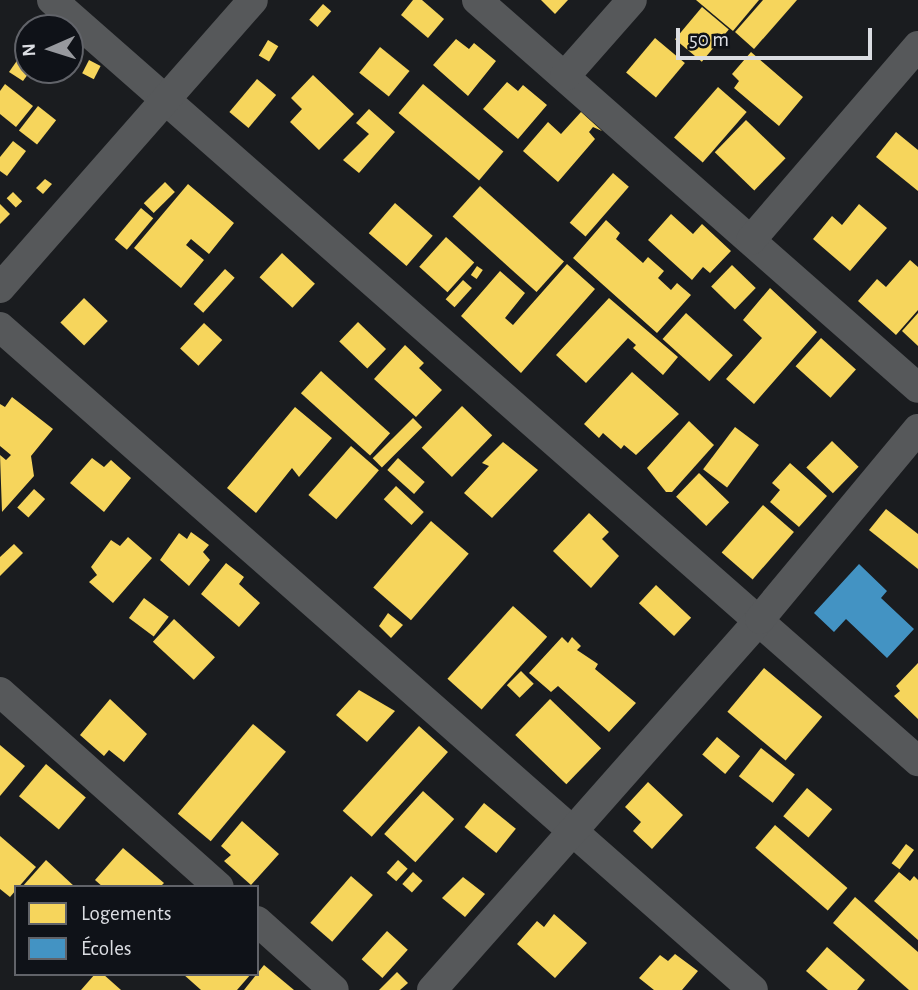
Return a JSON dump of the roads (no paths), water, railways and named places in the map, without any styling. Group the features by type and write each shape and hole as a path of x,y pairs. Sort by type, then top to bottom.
{"street":[{"path":"52,0 163,100 760,619 918,761"},
{"path":"0,288 253,0"},
{"path":"477,0 918,388"},
{"path":"565,76 632,0"},
{"path":"751,240 918,47"},
{"path":"0,327 753,990"},
{"path":"432,990 760,619 918,429"},
{"path":"0,692 217,885"},
{"path":"259,923 334,990"}]}
